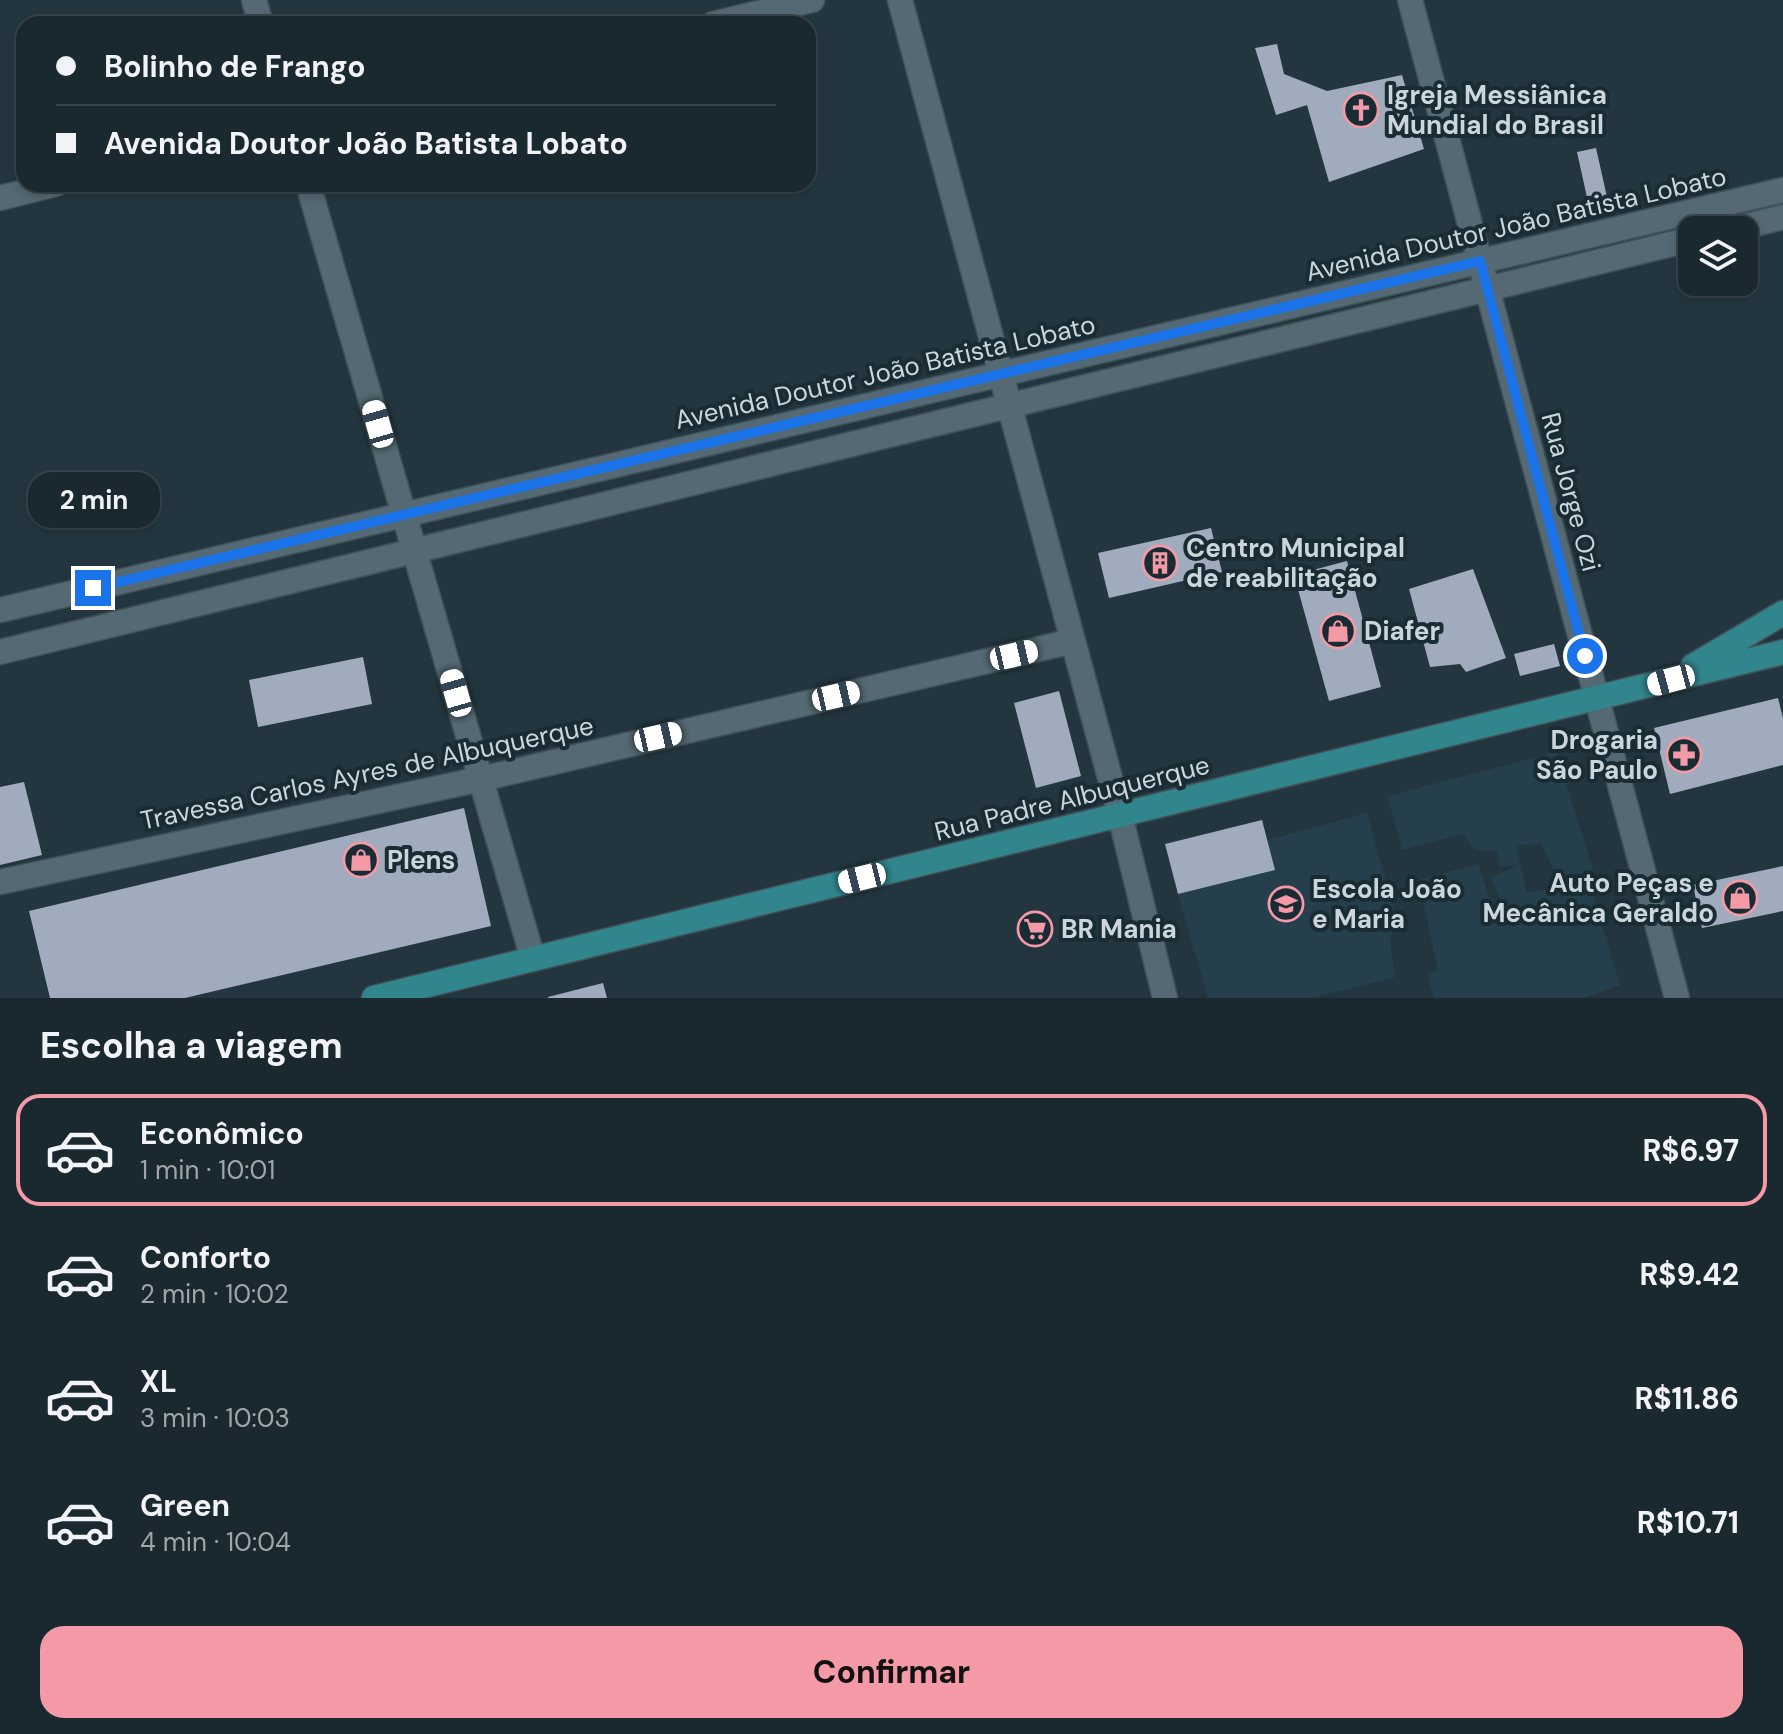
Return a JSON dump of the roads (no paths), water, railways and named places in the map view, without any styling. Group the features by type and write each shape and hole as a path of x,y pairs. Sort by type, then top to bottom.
{"main road":[{"path":"1671,680 1783,613"},
{"name":"Rua Padre Albuquerque","path":"374,998 1783,652"}],"street":[{"path":"746,16 812,0"},
{"path":"900,0 1120,815 1165,998"},
{"name":"Rua Jorge Ozi","path":"1410,0 1677,998"},
{"name":"Avenida Doutor João Batista Lobato","path":"0,610 1783,190"},
{"path":"0,198 24,192"},
{"path":"310,192 533,959"},
{"name":"Avenida Doutor João Batista Lobato","path":"1758,223 1783,217"},
{"name":"Avenida Doutor João Batista Lobato","path":"0,652 1678,242"},
{"name":"Travessa Carlos Ayres de Albuquerque","path":"0,882 481,779 1073,641"}],"place":[{"name":"Igreja Messiânica Mundial do Brasil","path":"1361,110"},
{"name":"Centro Municipal de reabilitação","path":"1160,563"},
{"name":"Diafer","path":"1338,631"},
{"name":"Drogaria São Paulo","path":"1684,755"},
{"name":"Plens","path":"361,860"},
{"name":"Auto Peças e Mecânica Geraldo","path":"1740,898"},
{"name":"Escola João e Maria","path":"1286,904"},
{"name":"BR Mania","path":"1035,929"}]}
